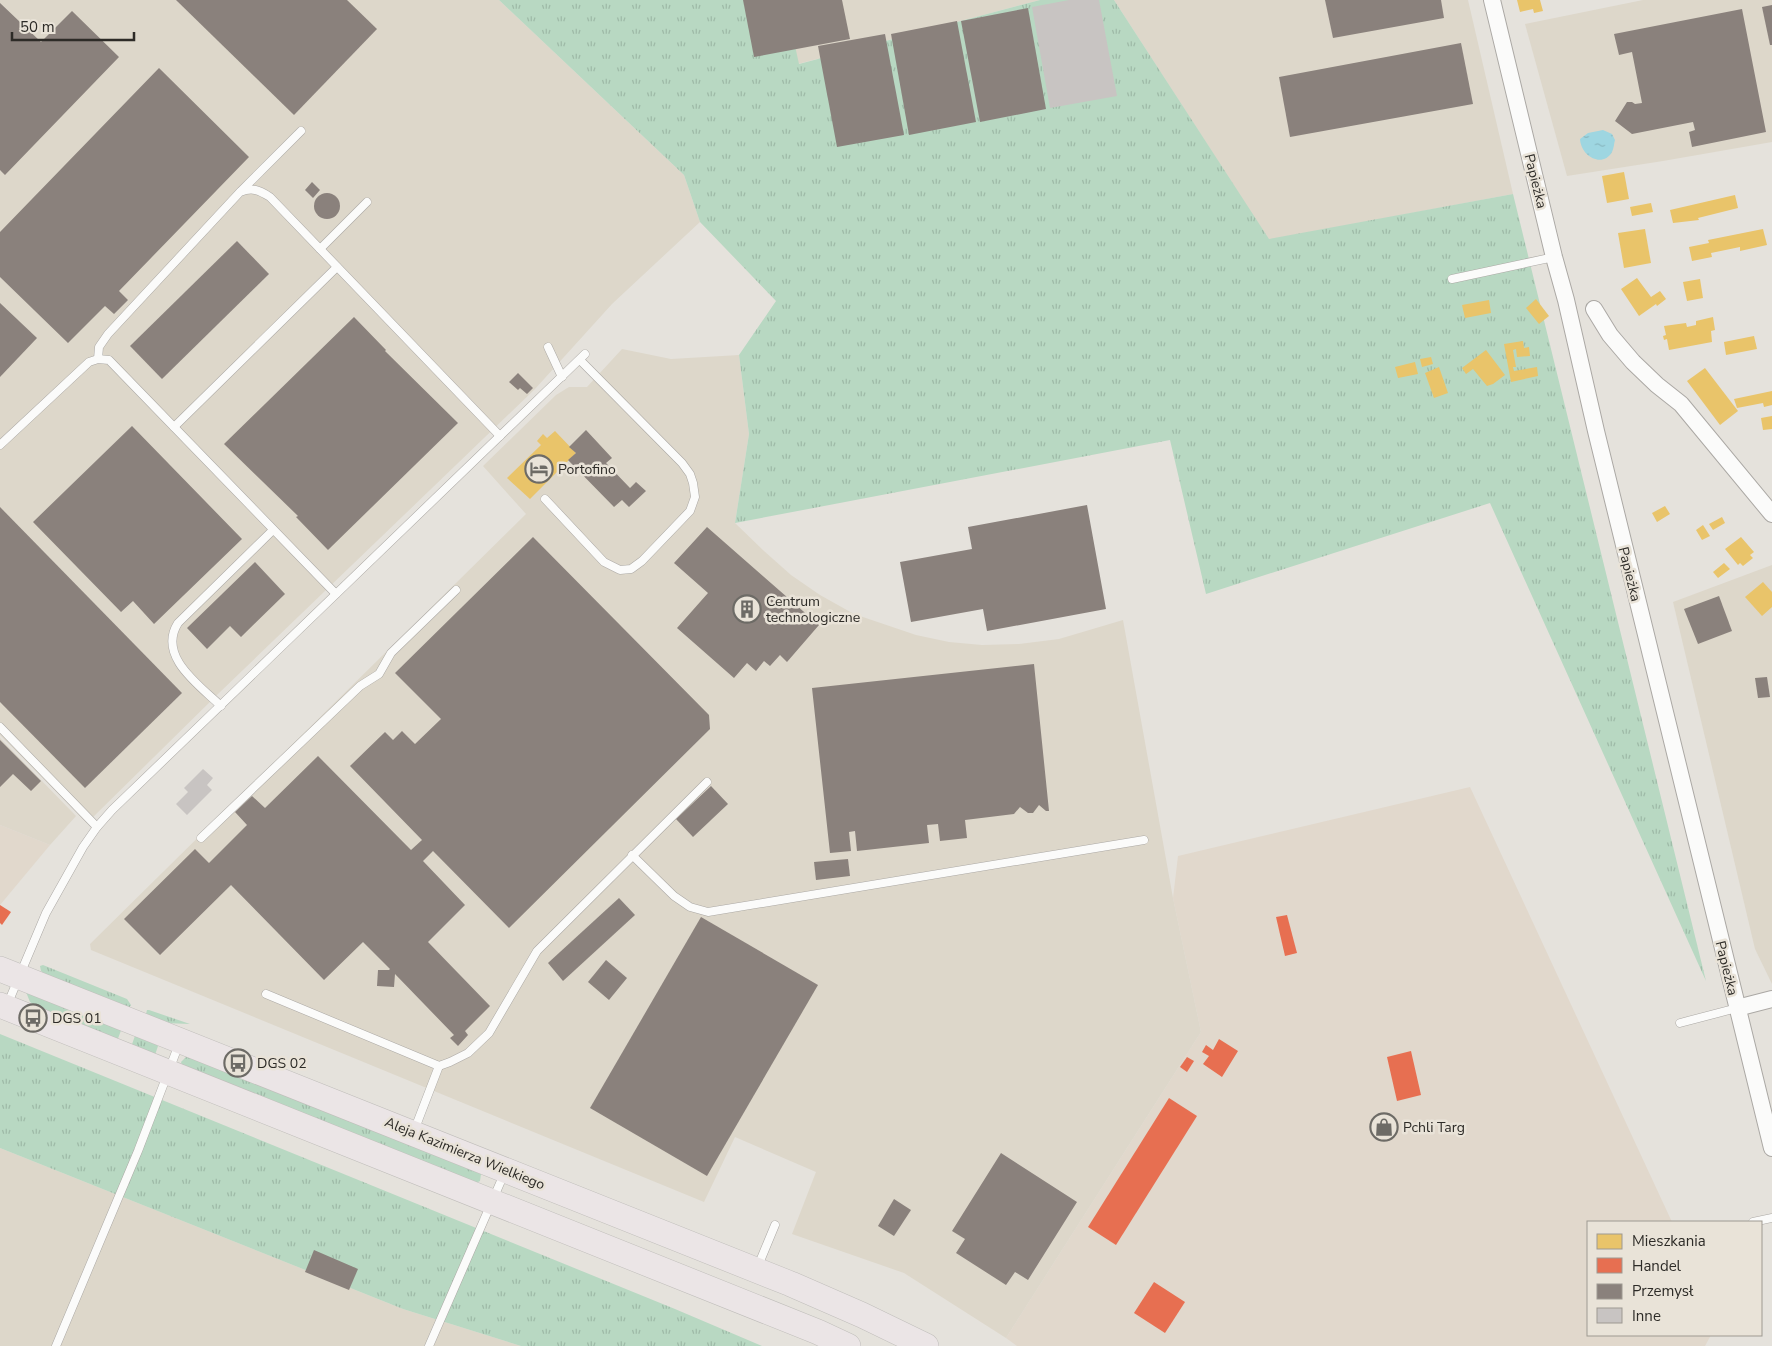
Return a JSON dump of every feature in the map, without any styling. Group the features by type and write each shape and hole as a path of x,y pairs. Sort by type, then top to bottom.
{"main road":[{"name":"Aleja Kazimierza Wielkiego","path":"9,973 757,1270 862,1315 926,1346"},
{"path":"3,1006 818,1332 848,1346"}],"street":[{"name":"Papieżka","path":"1492,0 1736,1008 1772,1148"},
{"path":"1594,309 1610,335 1633,362 1657,385 1681,404 1772,514"},
{"path":"1736,1008 1772,999"}],"lane":[{"path":"98,359 99,347 108,334 240,192 301,131"},
{"path":"240,192 254,189 265,194 500,436"},
{"path":"320,249 367,202"},
{"path":"1452,279 1554,257"},
{"path":"174,427 337,267"},
{"path":"548,348 562,376"},
{"path":"3,1006 9,973 97,827 582,357 682,463 690,474 695,497 690,511 642,561 631,569 620,570 604,562 545,499"},
{"path":"0,445 88,362 98,359 108,360 336,594"},
{"path":"221,706 184,670 177,660 172,646 172,636 178,623 273,530"},
{"path":"201,838 360,686 379,674 391,654 456,590"},
{"path":"0,727 97,827"},
{"path":"266,994 439,1066 450,1062 468,1053 489,1033 536,951 707,782"},
{"path":"632,855 674,896 690,907 708,912 1144,840"},
{"path":"1680,1023 1736,1008"},
{"path":"56,1346 138,1151 180,1040"},
{"path":"413,1133 439,1066"},
{"path":"429,1346 505,1169"},
{"path":"1758,1221 1772,1218"},
{"path":"757,1270 775,1226"}],"shaded area":[{"path":"0,0 499,0 684,175 700,222 612,304 535,389 219,693 87,823 0,735"},
{"path":"785,0 1040,0 798,64"},
{"path":"1114,0 1468,0 1513,194 1269,240"},
{"path":"1643,0 1772,0 1772,142 1567,176 1525,24"},
{"path":"622,349 671,359 739,355 749,434 735,523 791,575 820,595 854,614 916,635 949,642 982,645 1019,644 1059,639 1123,620 1173,898 1201,1032 1006,1338 904,1273 792,1234 816,1172 735,1137 704,1202 91,950 90,944 526,514 483,466 556,395 569,387 587,387"},
{"path":"1772,565 1772,984 1755,949 1673,602"},
{"path":"0,738 76,816 50,845 0,825"},
{"name":"Pchli Targ","path":"1470,787 1672,1221 1587,1221 1587,1336 1710,1336 1705,1346 1017,1346 1006,1338 1201,1032 1173,898 1178,856"},
{"path":"0,825 50,845 0,905"},
{"path":"0,1148 403,1309 521,1346 0,1346"}],"green space":[{"path":"499,0 785,0 799,64 1040,0 1114,0 1269,239 1513,194 1706,981 1490,503 1206,594 1170,440 735,523 749,434 739,355 776,301 700,222 684,175"},
{"path":"43,965 127,999 131,1005 129,1008 46,975 41,971 40,966"},
{"path":"26,992 122,1028 117,1041 42,1011 30,1002"},
{"path":"147,1010 190,1024 164,1023 146,1014"},
{"path":"136,1033 152,1040 158,1046 155,1055 131,1047"},
{"path":"0,1034 762,1346 521,1346 403,1309 0,1148"},
{"path":"187,1056 481,1174 480,1181 476,1183 182,1065 181,1062"}],"water":[{"path":"1603,130 1612,134 1615,140 1613,150 1608,157 1598,160 1584,151 1580,139 1588,133"}],"building: Mieszkania":[{"path":"1517,0 1540,0 1543,11 1534,13 1533,9 1520,12"},
{"path":"1624,172 1629,199 1607,203 1602,176"},
{"path":"1735,195 1738,208 1698,218 1699,220 1673,223 1670,210"},
{"path":"1651,203 1653,212 1632,216 1630,207"},
{"path":"1645,229 1651,263 1624,268 1618,233"},
{"path":"1763,229 1767,245 1740,251 1740,247 1711,253 1712,257 1692,261 1689,247 1709,243 1708,240"},
{"path":"1637,278 1651,297 1660,291 1666,299 1639,316 1621,289"},
{"path":"1700,279 1703,298 1687,301 1683,282"},
{"path":"1536,299 1549,316 1539,324 1526,308"},
{"path":"1489,300 1491,313 1465,318 1462,305"},
{"path":"1713,317 1715,330 1711,331 1712,342 1669,350 1667,339 1664,340 1663,336 1666,335 1664,326 1686,323 1687,327 1696,325 1696,321"},
{"path":"1754,336 1757,349 1726,355 1724,342"},
{"path":"1523,341 1524,348 1529,347 1530,356 1517,357 1516,349 1513,350 1516,367 1513,367 1514,371 1537,367 1538,376 1511,382 1504,344"},
{"path":"1486,350 1505,375 1487,386 1473,369 1466,374 1462,368"},
{"path":"1431,357 1433,364 1422,367 1420,359"},
{"path":"1415,362 1418,374 1398,378 1395,367"},
{"path":"1439,367 1448,393 1434,398 1425,373"},
{"path":"1705,368 1738,411 1720,425 1687,381"},
{"path":"1772,391 1772,405 1764,407 1763,403 1737,408 1734,399"},
{"path":"1772,416 1772,429 1763,430 1761,418"},
{"name":"Portofino","path":"555,431 576,453 530,499 507,478 541,445 537,441 543,434 547,438"},
{"path":"1665,506 1670,514 1657,522 1652,513"},
{"path":"1722,517 1725,523 1713,530 1709,524"},
{"path":"1703,525 1710,536 1702,540 1696,530"},
{"path":"1741,537 1754,552 1750,555 1753,558 1743,566 1740,563 1738,565 1725,549"},
{"path":"1724,563 1730,569 1718,578 1713,572"},
{"path":"1763,582 1772,592 1772,607 1762,616 1745,597"}],"building: Handel":[{"path":"0,905 11,912 2,925 0,923"},
{"path":"1287,915 1297,953 1285,956 1276,917"},
{"path":"1219,1039 1238,1051 1222,1077 1203,1064 1209,1056 1202,1052 1206,1045 1213,1050"},
{"path":"1411,1051 1421,1095 1397,1101 1387,1057"},
{"path":"1187,1057 1194,1061 1187,1072 1180,1067"},
{"path":"1169,1098 1197,1116 1116,1245 1088,1227"},
{"path":"1154,1282 1185,1302 1165,1333 1134,1313"}],"building: Przemysł":[{"path":"176,0 347,0 377,29 294,115"},
{"path":"743,0 842,0 850,39 754,57"},
{"path":"1325,0 1441,0 1444,18 1333,38"},
{"path":"0,3 41,42 72,11 119,57 5,175 0,170"},
{"path":"1772,5 1772,45 1770,45 1762,7"},
{"path":"1028,8 1046,109 980,122 961,21"},
{"path":"1742,9 1766,132 1692,147 1689,132 1695,130 1693,122 1632,134 1615,121 1627,102 1642,103 1632,52 1619,55 1614,34"},
{"path":"957,21 976,122 909,135 891,34"},
{"path":"885,34 904,135 837,147 818,46"},
{"path":"1461,43 1473,104 1290,137 1279,77"},
{"path":"159,68 249,157 119,291 128,300 114,314 105,306 68,343 0,277 0,232"},
{"path":"312,182 320,190 313,198 305,190"},
{"path":"327,193 336,197 340,206 336,215 327,219 318,215 314,206 318,197"},
{"path":"237,241 269,274 162,379 130,346"},
{"path":"0,303 37,338 0,377"},
{"path":"354,317 385,351 458,423 328,550 296,517 298,516 224,444"},
{"path":"518,373 533,388 527,394 520,388 518,390 509,382"},
{"path":"132,426 242,539 154,624 133,601 121,612 33,522"},
{"path":"586,430 612,458 606,463 630,488 636,482 646,491 629,507 622,500 614,507 568,460 576,453 569,447"},
{"path":"1087,505 1106,609 987,631 983,609 911,622 900,562 972,549 968,527"},
{"path":"0,507 182,693 85,788 0,702"},
{"name":"Centrum technologiczne","path":"707,527 819,625 787,662 780,655 770,666 764,661 756,671 747,663 734,678 677,628 708,593 674,563"},
{"path":"533,537 709,715 710,729 509,928 433,851 423,861 465,905 428,942 490,1006 465,1031 468,1035 458,1046 450,1038 454,1035 395,974 394,987 377,986 378,970 390,969 363,942 324,980 231,885 160,955 124,919 195,849 209,863 247,825 235,812 252,796 265,808 318,756 411,850 422,840 350,766 385,732 393,740 402,731 415,744 441,719 395,673"},
{"path":"255,562 285,594 241,637 230,626 207,649 187,628"},
{"path":"1719,596 1732,631 1698,644 1684,609"},
{"path":"1034,664 1049,811 1046,811 1039,805 1033,813 1028,813 1020,807 1014,814 965,820 967,838 940,841 938,824 927,825 929,843 857,851 855,831 849,832 851,851 830,853 812,688"},
{"path":"1767,677 1770,697 1758,698 1755,678"},
{"path":"0,740 41,781 31,791 13,774 0,787"},
{"path":"711,786 728,804 693,837 676,819"},
{"path":"848,859 850,876 816,880 814,862"},
{"path":"619,898 635,915 563,981 548,963"},
{"path":"701,917 818,985 707,1176 590,1108"},
{"path":"606,960 627,978 609,1000 588,982"},
{"path":"1001,1153 1077,1202 1028,1280 1015,1272 1006,1285 956,1253 965,1239 952,1231"},
{"path":"894,1199 911,1210 894,1236 878,1226"},
{"path":"314,1250 358,1269 349,1290 305,1272"}],"building: Inne":[{"path":"1069,0 1099,0 1117,96 1050,108 1032,7"},
{"path":"203,769 213,778 207,785 212,790 187,815 176,804 188,792 184,788"}],"place":[{"name":"Portofino","path":"539,469"},
{"name":"Centrum technologiczne","path":"747,609"},
{"name":"DGS 01","path":"33,1018"},
{"name":"DGS 02","path":"238,1063"},
{"name":"Pchli Targ","path":"1384,1127"}]}
